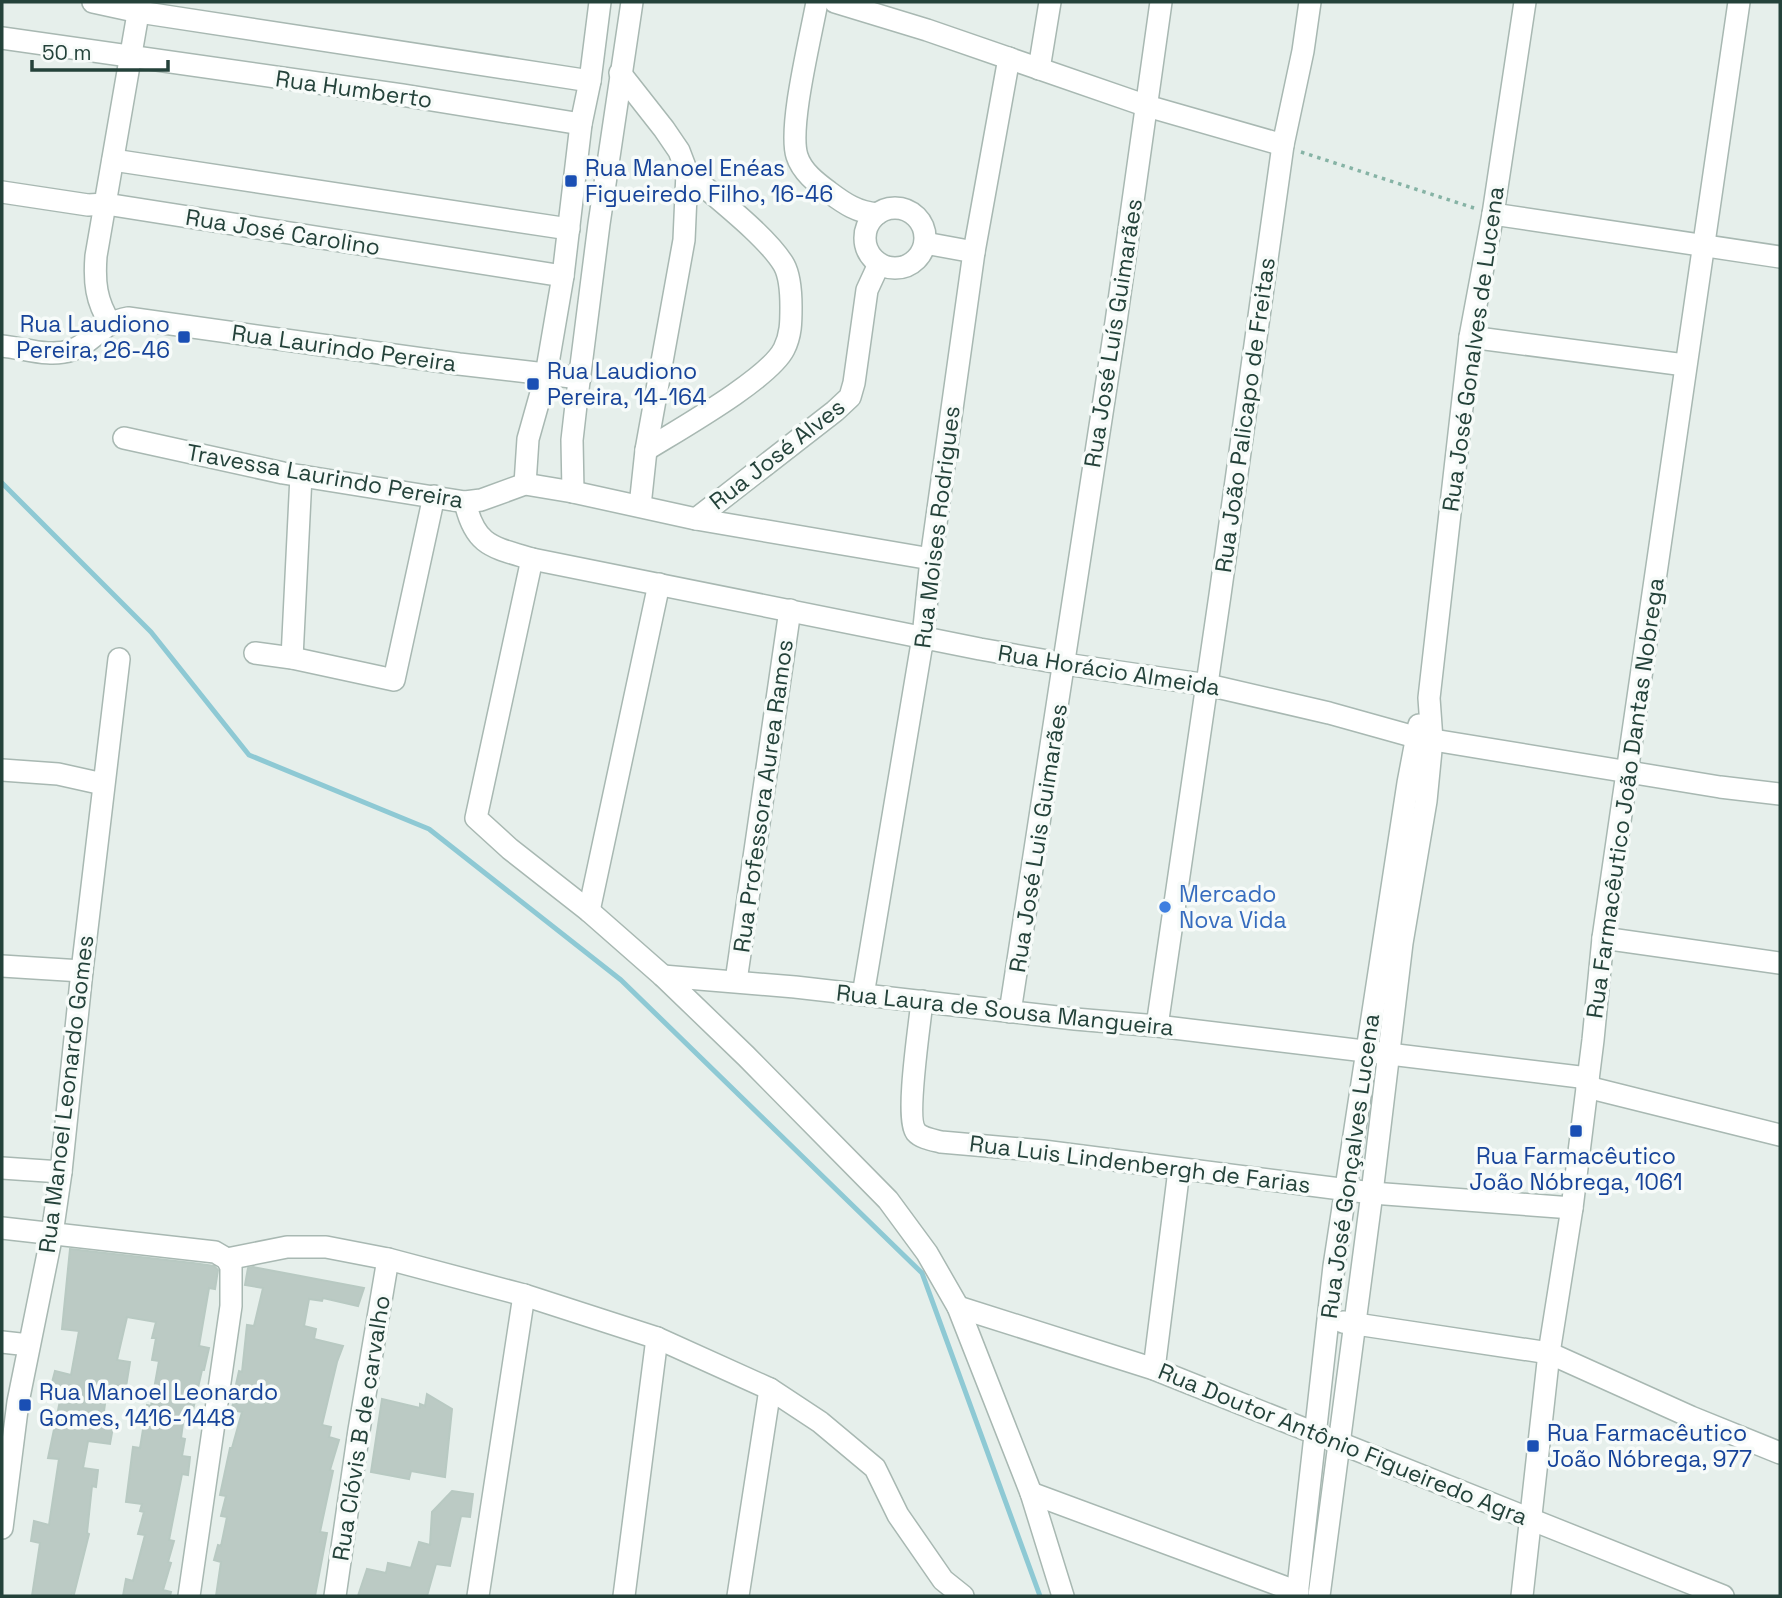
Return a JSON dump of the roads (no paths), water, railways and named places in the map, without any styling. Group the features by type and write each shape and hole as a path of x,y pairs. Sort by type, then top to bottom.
{"street":[{"name":"Rua Humberto","path":"93,2 140,7 590,81"},
{"path":"600,2 590,81 581,124 563,276 546,375 528,439 525,484 696,519 931,559"},
{"path":"573,492 572,440 588,303 632,2"},
{"path":"817,2 796,121 797,156 809,176 845,204 862,212 877,214"},
{"path":"835,2 1147,106 1283,145"},
{"path":"1039,69 1050,2"},
{"name":"Rua José Luís Guimarães","path":"1065,664 1161,2"},
{"name":"Rua João Palicapo de Freitas","path":"1157,1026 1208,685 1283,145 1303,51 1310,2"},
{"name":"Rua José Gonalves de Lucena","path":"1424,738 1470,337 1493,214 1525,2"},
{"name":"Rua Farmacêutico João Dantas Nobrega","path":"1522,1596 1549,1353 1572,1208 1603,938 1739,2"},
{"path":"2,346 48,353 70,351 81,346 110,323 98,302 94,277 140,7"},
{"name":"Rua Humberto","path":"2,38 401,95 581,124"},
{"name":"Rua Moises Rodrigues","path":"863,995 923,637 931,559 974,252 1009,58"},
{"path":"620,74 664,129 679,151 687,172 684,240 646,450 640,506"},
{"name":"Rua José Carolino","path":"113,160 569,229"},
{"path":"646,450 772,366 783,350 791,329 791,299 785,267 771,248 687,172"},
{"name":"Rua José Carolino","path":"2,192 88,205 106,204 563,276"},
{"path":"888,209 900,209 911,213 919,221 924,231 925,243 921,254 913,263 902,268 890,268 879,264 871,256 865,245 865,234 869,223 877,214 888,209"},
{"path":"1493,214 1780,257"},
{"path":"925,243 974,252"},
{"name":"Rua José Alves","path":"696,519 850,397 867,290 879,264"},
{"name":"Rua Laurindo Pereira","path":"110,323 128,318 580,378"},
{"path":"1470,337 1685,365"},
{"name":"Travessa Laurindo Pereira","path":"124,438 301,476 465,502 481,500 525,484"},
{"path":"292,657 301,476"},
{"path":"255,653 292,657 394,680 434,496"},
{"name":"Rua Horácio Almeida","path":"465,502 470,522 482,540 532,559 1065,664 1208,685 1424,738 1780,794"},
{"path":"532,559 477,818 510,849 589,911 663,976 747,1056 887,1200 926,1253 958,1307 1031,1493 1063,1596"},
{"path":"589,911 659,584"},
{"name":"Rua Professora Aurea Ramos","path":"736,981 790,610"},
{"name":"Rua Manoel Leonardo Gomes","path":"2,1528 8,1444 52,1234 61,1172 119,659"},
{"name":"Rua José Luis Guimarães","path":"1010,1012 1065,664"},
{"name":"Rua José Gonçalves Lucena","path":"1297,1594 1327,1320 1345,1188 1367,1050 1424,738"},
{"name":"Rua José Gonçalves Lucena","path":"1319,1596 1373,1193 1402,943 1426,801 1424,738"},
{"path":"2,770 58,775 103,784"},
{"path":"1603,938 1780,963"},
{"path":"2,966 82,971"},
{"name":"Rua Laura de Sousa Mangueira","path":"663,976 736,981 1367,1050 1588,1082 1780,1135"},
{"name":"Rua Luis Lindenbergh de Farias","path":"922,1001 912,1105 912,1126 918,1135 941,1142 1043,1151 1373,1193 1572,1208"},
{"path":"2,1168 61,1172"},
{"path":"1154,1369 1179,1170"},
{"path":"2,1228 215,1252 227,1259 231,1267 231,1306 189,1596"},
{"path":"227,1259 287,1247 326,1247 387,1259 524,1295 657,1338 770,1389 820,1422 875,1468 898,1516 943,1580 963,1596"},
{"name":"Rua Clóvis B de carvalho","path":"335,1596 387,1259"},
{"path":"478,1596 524,1295"},
{"name":"Rua Doutor Antônio Figueiredo Agra","path":"958,1307 1154,1369 1723,1596"},
{"path":"1327,1320 1549,1353 1780,1453"},
{"path":"624,1596 657,1338"},
{"path":"2,1342 29,1345"},
{"path":"738,1596 770,1389"},
{"path":"1031,1493 1297,1594"}],"waterway":[{"path":"2,483 151,632 249,755 429,829 621,980 922,1273 1040,1596"}],"place":[{"name":"Rua Manoel Enéas Figueiredo Filho, 16-46","path":"571,181"},
{"name":"Rua Laudiono Pereira, 26-46","path":"184,337"},
{"name":"Rua Laudiono Pereira, 14-164","path":"533,384"},
{"name":"Mercado Nova Vida","path":"1165,907"},
{"name":"Rua Farmacêutico João Nóbrega, 1061","path":"1576,1131"},
{"name":"Rua Manoel Leonardo Gomes, 1416-1448","path":"25,1405"},
{"name":"Rua Farmacêutico João Nóbrega, 977","path":"1533,1446"}]}
